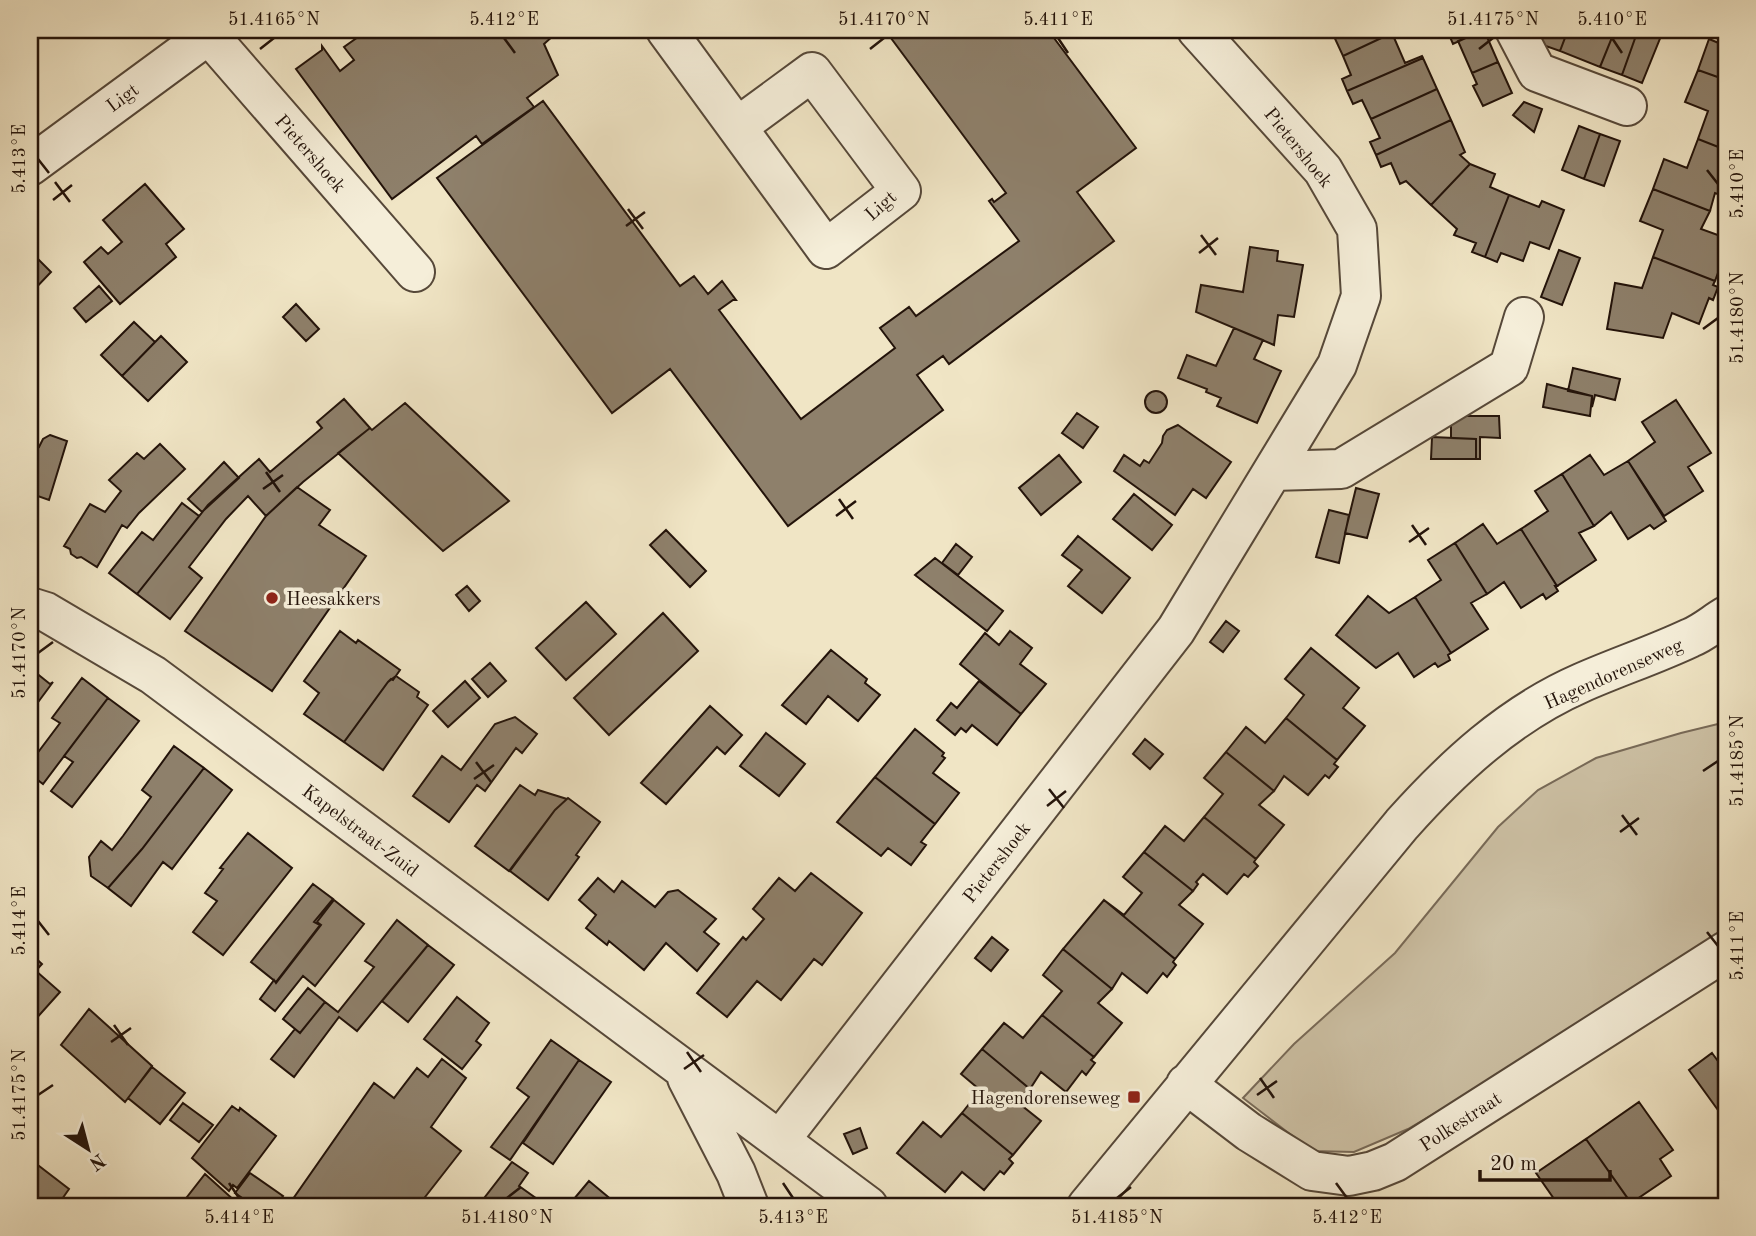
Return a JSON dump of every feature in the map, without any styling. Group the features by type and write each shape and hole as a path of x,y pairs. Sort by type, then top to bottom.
{"street":[{"name":"Ligt","path":"666,30 826,249 901,191 812,72 737,127"},
{"path":"1515,30 1537,72 1627,106"},
{"name":"Pietershoek","path":"780,1140 1176,630 1338,365 1361,296 1357,229 1323,170 1202,31"},
{"name":"Ligt","path":"30,166 211,32"},
{"name":"Pietershoek","path":"211,32 415,272"},
{"path":"1273,471 1341,469 1509,367 1524,317"},
{"name":"Kapelstraat-Zuid","path":"30,607 46,612 153,676 868,1206"},
{"name":"Hagendorenseweg","path":"1087,1206 1402,824 1448,774 1512,722 1544,702 1579,683 1709,636 1726,616"},
{"name":"Polkestraat","path":"1186,1084 1249,1132 1312,1171 1349,1176 1373,1171 1395,1163 1726,951"},
{"name":"Kapelstraat-Zuid","path":"683,1070 736,1173 749,1206"}],"shaded area":[{"path":"1726,722 1726,933 1605,1013 1408,1129 1354,1152 1312,1151 1243,1098 1294,1044 1395,953 1498,827 1538,790 1596,758"}],"building":[{"path":"368,30 548,30 553,36 544,44 558,75 527,98 534,107 482,144 476,136 392,199 296,69 322,50 322,46 340,71 354,60 344,47"},
{"path":"885,30 1048,30 1136,148 1077,192 1114,241 949,364 943,356 917,375 943,410 788,526 670,369 612,413 437,178 543,101 680,286 694,276 708,294 722,281 736,300 719,310 801,419 895,348 880,328 909,307 916,316 1019,241 989,201 992,199 994,202 1006,193"},
{"path":"1331,30 1391,30 1392,33 1343,56"},
{"path":"1447,30 1483,30 1453,44"},
{"path":"1484,30 1498,62 1472,73 1458,41"},
{"path":"1542,30 1568,30 1560,51 1540,44 1535,33"},
{"path":"1568,30 1615,30 1600,67 1560,51"},
{"path":"1615,30 1638,30 1622,75 1600,67"},
{"path":"1638,30 1661,36 1642,83 1622,75"},
{"path":"1392,33 1405,63 1422,56 1423,58 1347,91 1342,79 1351,75 1343,56"},
{"path":"1709,39 1726,46 1726,80 1698,70"},
{"path":"1423,58 1437,89 1371,119 1362,100 1353,104 1347,91"},
{"path":"1498,62 1512,93 1483,106 1473,86 1477,84 1472,73"},
{"path":"1698,70 1726,80 1726,150 1698,139 1708,111 1685,102"},
{"path":"1437,89 1451,120 1376,155 1370,142 1380,138 1371,119"},
{"path":"1524,102 1542,109 1534,132 1513,115"},
{"path":"1451,120 1465,152 1460,155 1470,164 1431,205 1406,181 1400,184 1391,163 1381,167 1376,155"},
{"path":"1579,126 1600,134 1584,179 1562,170"},
{"path":"1600,134 1620,141 1604,186 1584,179"},
{"path":"1698,139 1726,150 1726,197 1715,193 1710,211 1653,189 1664,159 1687,168"},
{"path":"1470,164 1495,174 1490,187 1509,195 1485,257 1472,252 1476,243 1454,235 1457,229 1431,205"},
{"path":"145,184 184,229 166,244 176,257 120,304 84,262 101,247 108,254 122,242 103,220"},
{"path":"1653,189 1710,211 1701,229 1726,238 1726,251 1715,281 1653,257 1663,230 1640,221"},
{"path":"1509,195 1539,207 1542,201 1564,210 1549,249 1530,242 1523,261 1501,253 1497,262 1485,257"},
{"path":"1250,247 1278,251 1277,261 1303,265 1294,317 1278,315 1274,345 1196,312 1201,285 1243,292"},
{"path":"1559,250 1580,258 1562,305 1541,297"},
{"path":"30,251 51,272 30,294"},
{"path":"1653,257 1715,281 1713,285 1718,287 1713,300 1709,298 1699,324 1672,313 1663,338 1607,329 1615,283 1642,288"},
{"path":"99,286 112,301 86,322 74,308"},
{"path":"296,304 319,329 306,341 283,317"},
{"path":"134,322 155,342 122,376 101,355"},
{"path":"1234,328 1263,340 1254,359 1281,371 1257,423 1217,406 1221,398 1206,392 1207,389 1178,378 1187,355 1216,366"},
{"path":"161,336 187,362 148,401 122,376"},
{"path":"1573,368 1620,379 1615,400 1595,395 1592,407 1592,396 1568,391"},
{"path":"1547,384 1592,396 1590,416 1543,407"},
{"path":"1156,391 1164,394 1167,402 1164,410 1156,413 1148,410 1145,402 1148,394"},
{"path":"344,399 370,428 266,516 248,496 226,519 189,567 202,578 170,619 137,594 208,505 259,459 270,472 322,428 317,422"},
{"path":"1676,400 1711,453 1688,467 1703,491 1664,516 1628,461 1655,442 1642,422"},
{"path":"405,403 509,501 443,551 338,453"},
{"path":"1077,413 1098,427 1083,448 1062,433"},
{"path":"1451,416 1499,416 1500,438 1480,437 1480,459 1476,459 1476,439 1451,438"},
{"path":"1178,425 1231,462 1206,498 1193,489 1175,515 1114,471 1124,455 1140,466 1144,460 1149,463 1167,430"},
{"path":"50,435 67,441 49,500 35,495 30,512 30,444 39,447 43,439"},
{"path":"1432,437 1476,439 1476,459 1431,459"},
{"path":"160,444 185,469 127,528 122,525 97,567 71,554 70,549 64,546 90,504 105,512 121,491 109,480 137,453 144,459"},
{"path":"1059,455 1081,482 1041,515 1019,488"},
{"path":"1590,455 1604,475 1628,461 1666,521 1654,529 1650,525 1628,539 1611,512 1594,526 1562,474"},
{"path":"224,462 239,478 202,512 188,499"},
{"path":"1562,474 1594,526 1579,533 1596,560 1557,586 1521,529 1548,511 1535,491"},
{"path":"297,487 330,510 319,525 366,556 272,691 185,631 266,516"},
{"path":"1356,488 1379,494 1367,538 1345,533"},
{"path":"1134,494 1172,525 1152,550 1113,519"},
{"path":"182,503 199,516 137,594 109,573 142,532 153,540"},
{"path":"1329,510 1349,515 1339,563 1316,557"},
{"path":"1483,524 1497,544 1521,529 1558,591 1546,599 1543,594 1521,608 1504,582 1487,594 1455,543"},
{"path":"666,530 706,571 690,587 650,545"},
{"path":"1078,536 1130,578 1102,613 1068,586 1082,570 1062,555"},
{"path":"1455,543 1487,594 1471,603 1488,629 1451,653 1415,597 1441,580 1428,560"},
{"path":"956,544 972,557 958,575 942,563"},
{"path":"935,558 1003,611 987,631 915,575"},
{"path":"467,586 480,601 469,611 456,595"},
{"path":"1368,596 1389,613 1415,597 1451,653 1448,655 1450,660 1438,667 1435,663 1414,677 1398,653 1376,668 1336,635"},
{"path":"586,602 616,634 566,680 536,648"},
{"path":"663,613 698,651 609,735 574,698"},
{"path":"1226,621 1239,631 1223,652 1210,642"},
{"path":"340,631 356,643 358,640 400,670 393,680 388,682 344,742 304,714 319,693 304,681"},
{"path":"1010,631 1032,648 1020,664 1046,684 1021,714 960,664 985,633 999,645"},
{"path":"1311,648 1359,688 1343,708 1365,726 1337,760 1286,718 1304,695 1285,679"},
{"path":"831,650 867,679 865,683 880,695 858,721 828,696 806,724 782,705"},
{"path":"490,663 506,681 488,697 472,679"},
{"path":"30,668 50,684 53,682 30,713"},
{"path":"396,676 419,692 417,697 428,705 383,770 344,742 388,682"},
{"path":"82,678 108,698 43,784 30,774 30,763 60,723 52,718"},
{"path":"465,681 480,698 448,727 433,711"},
{"path":"979,681 1021,714 997,745 972,725 966,732 961,728 955,735 937,720 951,703 957,708"},
{"path":"108,698 139,721 72,807 51,791 73,762 64,756"},
{"path":"710,706 742,735 725,754 717,747 666,804 641,783"},
{"path":"515,717 537,734 522,753 516,748 485,791 477,785 449,822 413,796 442,756 461,770 495,724"},
{"path":"1286,718 1337,760 1334,764 1338,767 1329,778 1325,775 1308,795 1284,776 1274,791 1226,752 1246,727 1265,743"},
{"path":"915,729 944,753 942,756 945,758 933,773 959,793 935,824 875,777"},
{"path":"766,733 805,764 779,796 740,766"},
{"path":"1145,739 1163,754 1150,769 1133,754"},
{"path":"174,746 204,768 142,849 108,888 91,876 89,857 101,841 112,850 123,836 151,797 142,790"},
{"path":"1226,752 1274,791 1259,805 1284,825 1256,859 1204,817 1223,794 1204,778"},
{"path":"204,768 232,790 172,869 163,862 131,906 108,888 142,849"},
{"path":"875,777 935,824 921,842 926,845 911,865 888,848 881,856 837,822"},
{"path":"520,785 535,795 538,790 567,799 555,810 509,871 475,846"},
{"path":"568,798 600,822 548,900 510,871 555,810"},
{"path":"1204,817 1256,859 1254,862 1258,866 1248,877 1244,874 1227,894 1203,874 1193,891 1144,852 1165,826 1184,841"},
{"path":"248,833 292,868 223,955 193,932 217,901 205,893 223,869 220,868"},
{"path":"1144,852 1193,891 1179,905 1203,924 1175,959 1104,900 1124,915 1142,893 1123,877"},
{"path":"811,873 862,913 822,965 814,959 781,1000 757,981 727,1017 697,993 743,937 746,940 764,919 753,909 779,878 795,891"},
{"path":"598,878 614,892 622,881 655,907 668,892 678,890 716,919 704,932 719,944 697,971 666,943 644,970 609,941 607,945 586,928 596,915 579,900"},
{"path":"313,884 333,899 314,922 320,925 276,982 251,962"},
{"path":"334,900 364,924 315,986 303,976 275,1011 260,999 274,980 276,983 321,925 317,922"},
{"path":"1104,900 1175,959 1173,962 1176,965 1167,977 1163,973 1147,993 1122,973 1112,989 1063,949"},
{"path":"397,920 428,945 357,1031 339,1017 294,1077 271,1059 295,1029 300,1033 325,1002 338,1012 374,967 365,961"},
{"path":"992,937 1008,950 991,971 975,958"},
{"path":"428,945 454,965 408,1022 382,1001"},
{"path":"1063,949 1112,989 1098,1003 1122,1023 1094,1057 1042,1015 1062,991 1043,975"},
{"path":"30,953 42,964 30,977"},
{"path":"36,971 60,992 34,1021 30,1017 30,977"},
{"path":"308,988 325,1002 300,1033 283,1019"},
{"path":"457,997 489,1023 476,1041 481,1045 462,1069 424,1039"},
{"path":"89,1009 152,1066 125,1102 61,1045"},
{"path":"1042,1015 1094,1057 1091,1060 1095,1063 1086,1075 1082,1071 1066,1092 1041,1072 1030,1089 982,1049 1004,1023 1023,1038"},
{"path":"551,1040 579,1060 510,1160 491,1147 529,1097 517,1088"},
{"path":"982,1049 1030,1089 1016,1101 1041,1121 1013,1155 962,1113 980,1090 961,1074"},
{"path":"1712,1053 1726,1072 1726,1114 1723,1117 1689,1070"},
{"path":"442,1059 466,1078 431,1127 461,1151 418,1206 288,1206 374,1083 394,1098 417,1068 428,1077"},
{"path":"579,1060 611,1082 553,1164 523,1143"},
{"path":"152,1067 185,1093 160,1124 128,1098"},
{"path":"1639,1102 1673,1150 1660,1159 1671,1176 1631,1203 1586,1139"},
{"path":"183,1103 213,1125 199,1142 170,1120"},
{"path":"232,1106 239,1111 240,1108 276,1136 237,1188 233,1185 229,1191 192,1158"},
{"path":"962,1113 1013,1155 1009,1159 1013,1163 1004,1174 1000,1171 984,1190 962,1172 945,1192 897,1153 923,1122 941,1137"},
{"path":"860,1128 867,1148 853,1154 844,1134"},
{"path":"1586,1139 1631,1203 1626,1206 1559,1206 1536,1173"},
{"path":"30,1159 69,1189 60,1202 65,1206 30,1206"},
{"path":"512,1162 528,1173 519,1186 547,1206 478,1206"},
{"path":"250,1173 283,1196 276,1206 254,1206 235,1193"},
{"path":"205,1174 236,1202 232,1206 180,1206"},
{"path":"589,1181 619,1206 568,1206"}],"place":[{"name":"Heesakkers","path":"272,598"},
{"name":"Hagendorenseweg","path":"1134,1097"}]}
